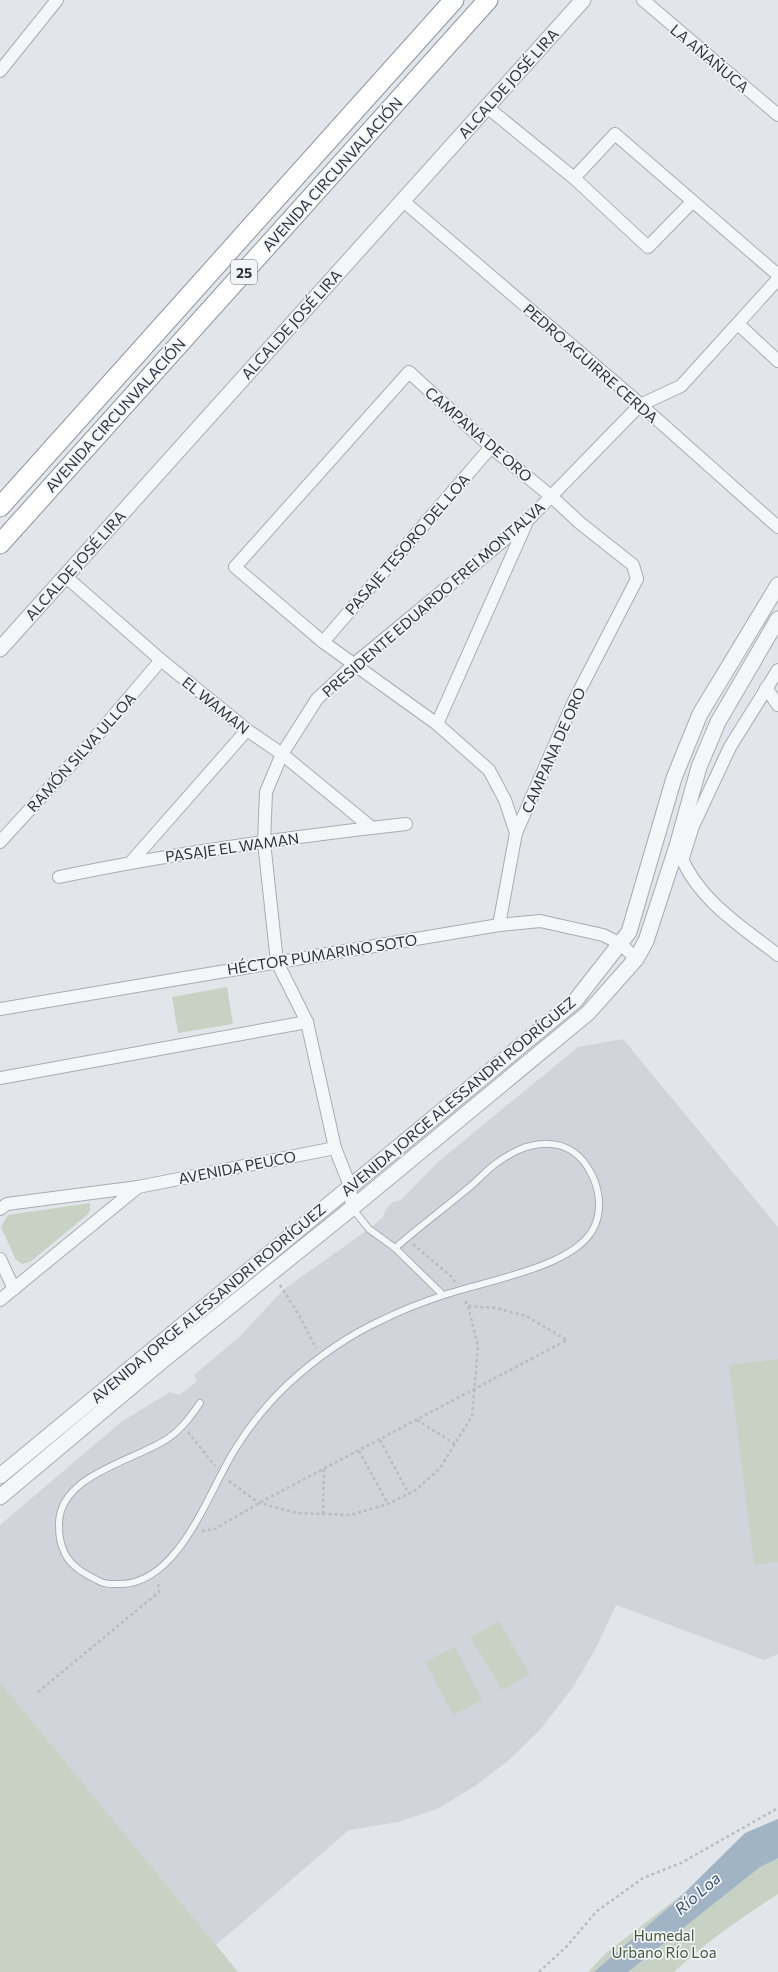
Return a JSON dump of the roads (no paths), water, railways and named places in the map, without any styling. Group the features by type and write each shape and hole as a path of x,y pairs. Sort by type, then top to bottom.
{"highway":[{"name":"AVENIDA CIRCUNVALACIÓN","path":"0,507 454,0"},
{"name":"AVENIDA CIRCUNVALACIÓN","path":"0,544 488,0"}],"street":[{"path":"0,71 57,0"},
{"name":"ALCALDE JOSÉ LIRA","path":"0,649 583,0"},
{"name":"LA AÑAÑUCA","path":"643,0 778,115"},
{"path":"487,107 574,178 648,248 692,202"},
{"path":"574,178 615,134 778,275"},
{"name":"PEDRO AGUIRRE CERDA","path":"402,200 640,404 778,527"},
{"name":"PRESIDENTE EDUARDO FREI MONTALVA","path":"352,1208 350,1186 335,1148 307,1022 277,962 264,842 266,792 282,754 318,699 353,665 527,521 552,497 640,404 681,386 778,279"},
{"path":"738,324 778,361"},
{"name":"CAMPANA DE ORO","path":"323,642 235,567 409,372 491,447 552,497 580,523 634,565 637,579 574,701 516,833 499,925"},
{"name":"PASAJE TESORO DEL LOA","path":"323,642 491,447"},
{"path":"437,724 527,521"},
{"name":"EL WAMAN","path":"65,576 161,660 247,730 282,754 372,828"},
{"name":"AVENIDA JORGE ALESSANDRI RODRÍGUEZ","path":"0,1497 350,1186 575,1000 629,932 674,778 700,714 778,585"},
{"name":"AVENIDA JORGE ALESSANDRI RODRÍGUEZ","path":"0,1476 157,1356 271,1273 588,1014 636,959 646,942 677,846 699,767 718,722 778,619"},
{"path":"323,642 437,724 489,770 505,800 516,833"},
{"name":"RAMÓN SILVA ULLOA","path":"0,842 87,747 161,660"},
{"path":"682,861 693,826 730,747 778,670"},
{"path":"766,688 778,705"},
{"path":"131,862 247,730"},
{"name":"PASAJE EL WAMAN","path":"59,877 131,862 264,842 406,824"},
{"path":"677,846 682,861 710,902 776,950"},
{"name":"HÉCTOR PUMARINO SOTO","path":"0,1009 499,925 540,922 603,935 621,944 636,959"},
{"path":"0,1078 307,1022"},
{"name":"AVENIDA PEUCO","path":"0,1209 7,1204 138,1187 335,1148"},
{"name":"AVENIDA PEUCO","path":"0,1300 138,1187"},
{"path":"0,1259 14,1289"}],"lane":[{"path":"200,1404 183,1426 168,1439 100,1471 70,1492 59,1516 60,1542 70,1563 91,1577 105,1584 132,1584 150,1576 173,1557 188,1534 232,1454 248,1430 286,1386 336,1344 382,1320 443,1295 544,1264 572,1250 592,1232 599,1212 598,1186 586,1164 569,1148 551,1142 528,1146 498,1162 468,1189 395,1248"},
{"path":"352,1208 369,1229 395,1248 443,1295"}],"water":[{"name":"Río Loa","path":"778,1819 778,1858 760,1867 628,1972 594,1972 675,1902 745,1833"}],"park label":[{"name":"Humedal Urbano Río Loa","path":"664,1944"}]}
